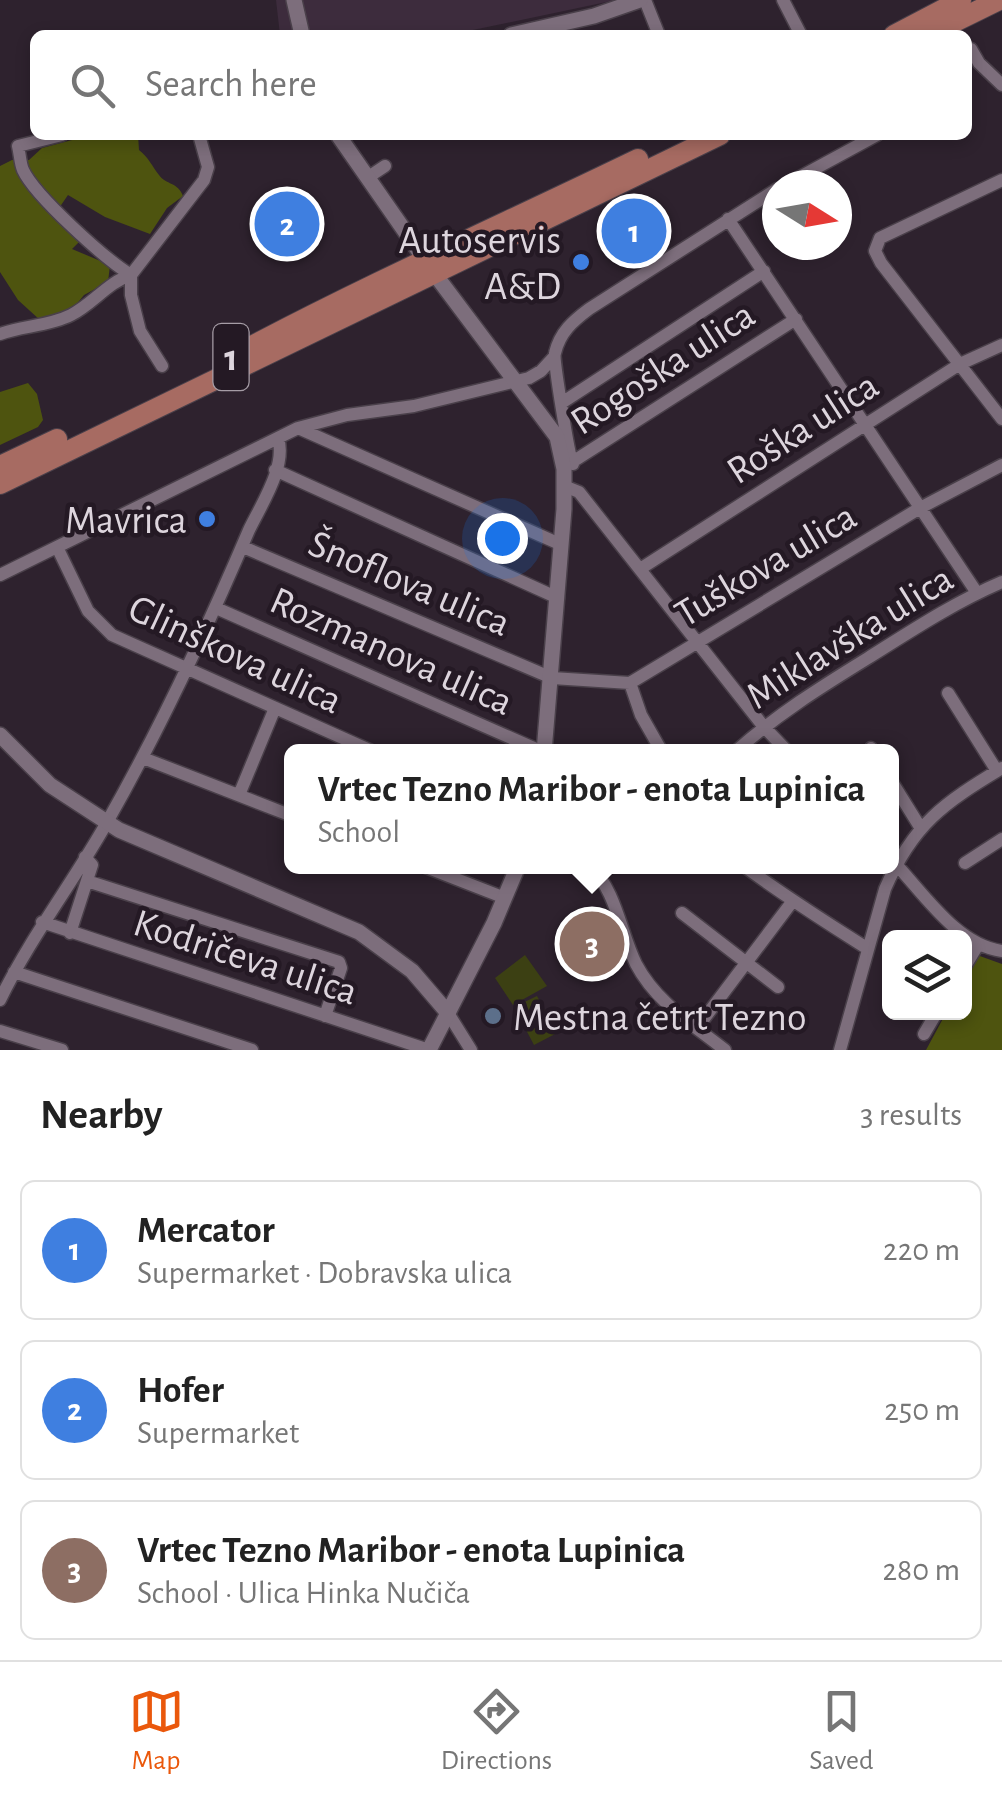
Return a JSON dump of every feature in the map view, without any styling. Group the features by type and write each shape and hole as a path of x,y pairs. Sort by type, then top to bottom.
{"main road":[{"path":"904,30 961,0"},
{"path":"938,30 999,0"},
{"name":"1","path":"0,484 424,259 678,140"},
{"name":"1","path":"0,466 231,357 424,259 708,140"}],"street":[{"path":"294,0 301,30"},
{"path":"533,30 642,0 657,30"},
{"path":"783,0 798,30"},
{"path":"972,49 979,63 1002,84"},
{"path":"42,140 18,146 30,180 113,264 131,274"},
{"path":"0,334 58,321 87,306 118,279 131,274 204,180 208,168 200,140"},
{"path":"341,140 424,259 552,427 568,466"},
{"path":"813,170 868,140"},
{"path":"367,178 385,166"},
{"path":"1001,416 875,251 880,238 1002,180"},
{"path":"0,575 298,428 347,414 414,406 530,378 553,358 565,330 576,319 762,199"},
{"path":"728,219 977,593"},
{"path":"563,402 764,271"},
{"path":"131,274 131,295 140,331 162,366"},
{"name":"Rogoška ulica","path":"568,466 796,319"},
{"name":"Roška ulica","path":"640,570 960,364 1002,345"},
{"path":"545,744 568,466 563,402 553,358"},
{"path":"298,428 562,546"},
{"path":"0,1000 42,922 144,758 276,470 280,455 278,438"},
{"name":"Tuškova ulica","path":"630,683 920,508 1002,464"},
{"path":"276,470 558,598"},
{"path":"564,486 579,492 781,744"},
{"name":"Glinškova ulica","path":"57,546 88,611 112,636 356,744"},
{"name":"Šnoflova ulica","path":"242,547 552,678"},
{"name":"Miklavška ulica","path":"744,744 764,726 888,646 1002,582"},
{"name":"Rozmanova ulica","path":"216,608 526,744"},
{"path":"552,678 630,683 658,744"},
{"path":"899,855 920,827 956,796 999,769 948,694"},
{"path":"239,796 275,708"},
{"path":"0,735 50,785 106,823 359,932 404,964 448,1013 472,1050"},
{"path":"144,758 284,813"},
{"path":"899,793 920,827"},
{"path":"965,863 1002,840"},
{"path":"70,932 92,865 85,857"},
{"path":"899,867 956,928 978,945 1002,950"},
{"path":"443,874 504,898"},
{"path":"429,1050 514,874"},
{"path":"599,874 636,963 648,982 665,1004 724,1050"},
{"path":"755,874 868,949"},
{"path":"840,1050 890,874"},
{"path":"88,881 339,962 341,968 325,1016"},
{"path":"697,1028 792,902"},
{"path":"682,914 778,988"},
{"name":"Kodričeva ulica","path":"42,922 429,1050"},
{"path":"972,955 978,945"},
{"path":"14,972 252,1050"},
{"path":"924,1034 932,1020"},
{"path":"0,1030 34,1046 62,1050"}],"shaded area":[{"path":"276,0 616,0 473,30 279,30"}],"green space":[{"path":"72,140 138,140 139,150 183,196 167,208 150,234 105,217 68,195 55,214 81,240 72,249 110,265 108,282 84,295 71,311 40,320 18,300 0,272 0,166 12,160 29,160 42,148"},
{"path":"28,383 37,394 43,420 38,427 0,445 0,392"},
{"path":"525,955 547,986 513,1005 495,978"},
{"path":"977,955 1002,964 1002,1050 926,1050 942,1020 972,1020 972,965"},
{"path":"537,996 557,1033 534,1045 514,1007"}],"place":[{"name":"Hofer","path":"287,224"},
{"name":"Mercator","path":"634,231"},
{"name":"Autoservis A&D","path":"581,262"},
{"name":"Mavrica","path":"207,519"},
{"name":"Vrtec Tezno Maribor - enota Lupinica","path":"592,944"},
{"name":"Mestna četrt Tezno","path":"493,1016"}]}
